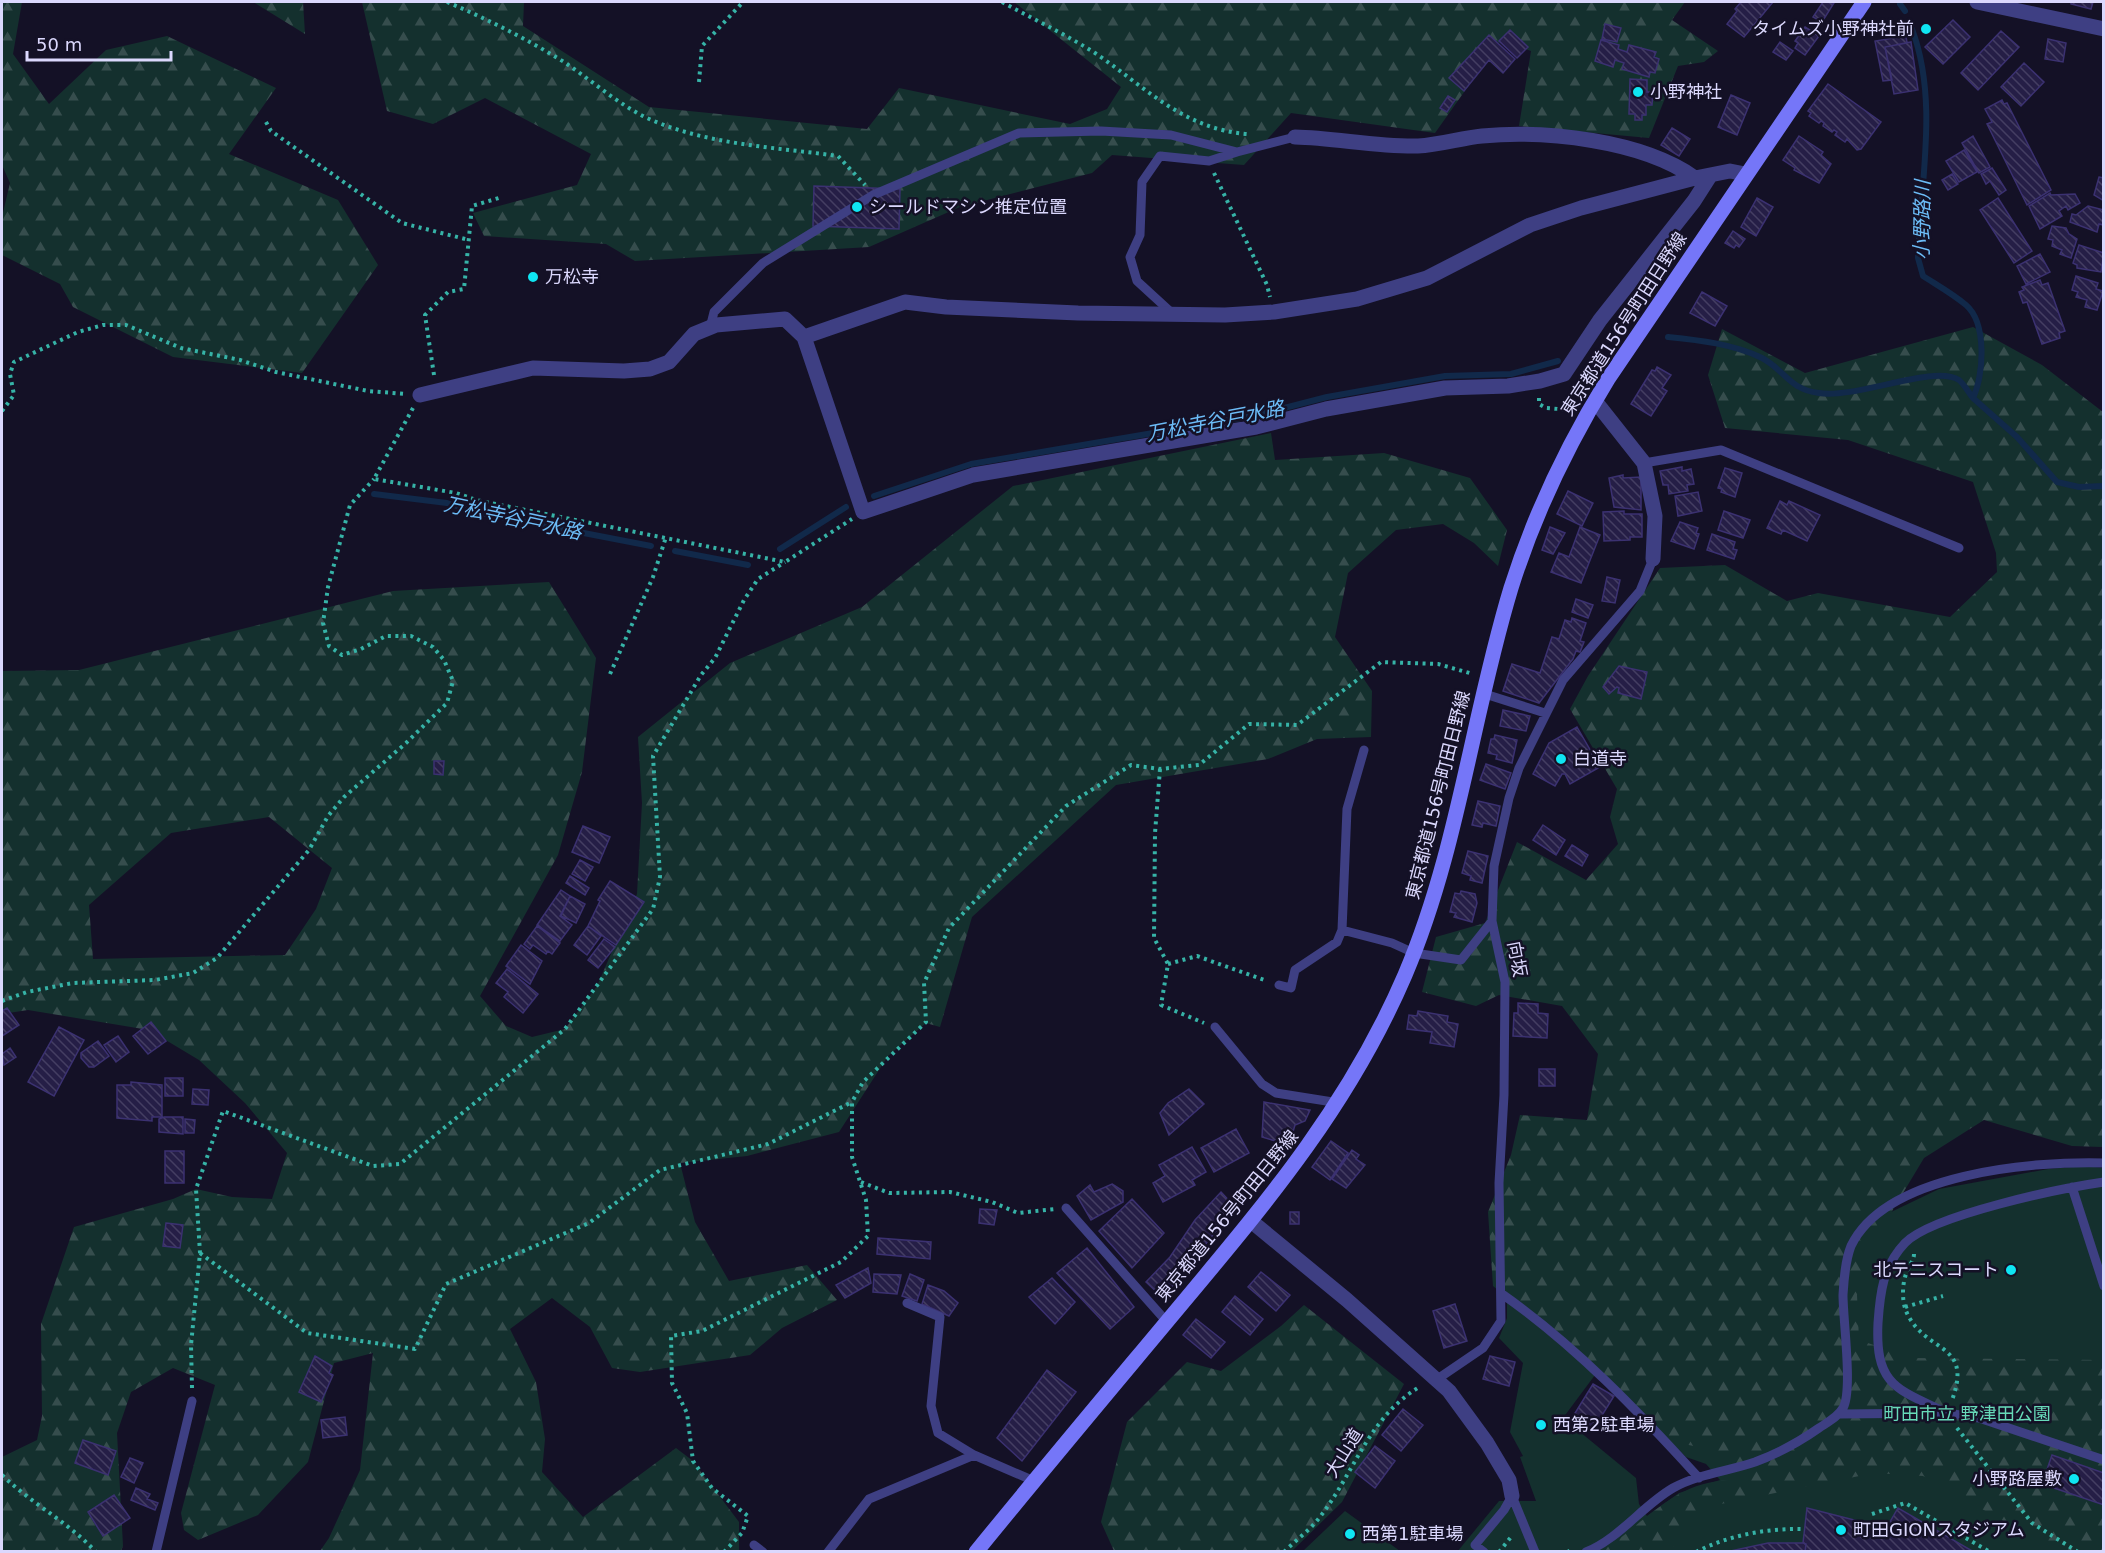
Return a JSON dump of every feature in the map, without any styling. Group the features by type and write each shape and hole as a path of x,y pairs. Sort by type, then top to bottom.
{"main road":[{"name":"東京都道156号町田日野線","path":"976,1551 1251,1221 1316,1138 1377,1037 1414,953 1439,878 1511,588 1531,533 1591,406 1745,174 1864,2"}],"street":[{"path":"1977,2 2103,29"},
{"path":"1295,137 1419,146 1480,136 1524,133 1586,139 1672,164 1702,177"},
{"path":"804,337 905,302 1030,311 1174,315 1274,312 1357,299 1427,278 1530,225 1581,208 1730,171 1745,174"},
{"path":"420,395 533,368 624,371 650,369 669,362 694,334 710,328 785,319 804,337 862,512 973,475 1256,427 1326,409 1445,388 1508,386 1540,381 1564,374 1702,177"},
{"path":"1591,406 1644,463 1655,516 1653,559"},
{"path":"1251,1221 1347,1300 1449,1391 1483,1436 1509,1480 1512,1496"}],"lane":[{"path":"710,328 714,312 763,263 873,195 1019,133 1101,131 1172,135 1237,152"},
{"path":"1174,315 1137,281 1130,257 1140,235 1142,182 1160,156 1209,161 1295,137"},
{"path":"1644,463 1720,450 1959,548"},
{"name":"向坂","path":"1436,1380 1468,1359 1493,1336 1501,1321 1499,1183 1504,1095 1505,982 1492,921 1494,866 1503,820 1519,768 1563,680 1640,591 1653,559"},
{"path":"1486,687 1545,713"},
{"path":"1279,985 1291,988 1295,970 1337,942 1342,930 1347,809 1364,750"},
{"path":"1342,930 1392,943 1414,953 1461,960 1492,921"},
{"path":"1215,1027 1262,1084 1276,1093 1339,1103"},
{"path":"1586,1551 1620,1531 1657,1498 1675,1487 1755,1462 1793,1446 1840,1414 1847,1397 1844,1296 1846,1268 1851,1246 1872,1222 1895,1203 1930,1187 1970,1174 2053,1163 2103,1163"},
{"path":"1947,1413 1899,1390 1886,1376 1879,1357 1878,1329 1882,1283 1888,1267 1906,1243 1924,1230 1968,1214 2072,1187 2103,1182"},
{"path":"2072,1187 2103,1286"},
{"path":"1066,1208 1167,1322"},
{"path":"1502,1294 1537,1318 1594,1369 1645,1418 1699,1478"},
{"path":"908,1303 940,1317 931,1406 938,1433 974,1455 1034,1481"},
{"path":"156,1551 192,1401"},
{"path":"1840,1414 1947,1413 1979,1418 2103,1460"},
{"path":"828,1551 869,1499 974,1455"},
{"path":"1484,1551 1475,1545 1504,1510 1512,1496"},
{"path":"1512,1496 1535,1551"},
{"path":"754,1545 763,1551"}],"path":[{"path":"447,2 562,62 646,117 710,138 743,145 838,156 857,174 873,195"},
{"path":"699,82 702,46 743,2"},
{"path":"1002,2 1095,53 1150,96 1180,113 1229,133 1251,134"},
{"path":"266,122 271,131 402,223 469,240"},
{"path":"1209,161 1267,285 1274,312"},
{"path":"436,391 425,315 448,292 464,290 472,206 502,197"},
{"path":"2,411 14,395 10,374 14,362 78,332 103,326 126,326 182,348 214,357 240,360 276,372 368,391 420,395 374,479 350,505 328,587 323,623 329,646 342,655 361,649 386,636 411,636 433,647 444,660 453,681 447,703 406,744 344,797 328,816 309,850 217,958 193,973 155,980 73,983 27,992 2,1001"},
{"path":"1546,408 1591,406"},
{"path":"374,479 456,493 476,500 785,562"},
{"path":"192,1401 191,1345 200,1253 196,1189 223,1111 373,1166 400,1164 565,1029 653,909 660,877 653,756 701,675 715,658 748,593 758,579 862,512"},
{"path":"610,674 653,577 666,537"},
{"path":"724,1551 742,1533 748,1516 712,1488 693,1461 687,1413 672,1383 671,1336 702,1331 841,1262 868,1236 866,1200 852,1157 852,1102 862,1082 926,1023 924,983 949,928 1066,806 1131,765 1160,769 1199,765 1249,724 1297,725 1381,662 1438,664 1459,668 1486,687"},
{"path":"1160,769 1155,832 1154,938 1168,964 1161,1005 1215,1027"},
{"path":"1168,964 1197,956 1279,985"},
{"path":"200,1253 307,1333 415,1349 446,1284 590,1223 660,1170 768,1144 852,1102"},
{"path":"860,1182 888,1193 950,1192 992,1202 1018,1213 1066,1208"},
{"path":"1906,1243 1915,1256 1905,1276 1903,1296 1905,1307 1914,1325 1957,1362 1958,1380 1947,1413 1966,1443 2032,1523 2078,1551"},
{"path":"1905,1307 1943,1296"},
{"name":"大山道","path":"1284,1551 1315,1523 1371,1434 1399,1400 1436,1380"},
{"path":"2,1475 42,1511 78,1532 96,1551"},
{"path":"1872,1514 1905,1503 1990,1551"},
{"path":"1696,1551 1765,1530 1805,1529"},
{"path":"1499,1551 1511,1537"}],"green space":[{"path":"2,2 22,2 13,54 49,104 106,50 167,36 276,88 229,154 338,200 378,265 302,373 173,357 73,307 60,284 2,255 2,217 10,183 2,165"},
{"path":"253,2 303,2 305,34"},
{"path":"362,2 524,2 523,26 649,107 867,129 899,88 1070,124 1107,109 1121,87 1014,2 1685,2 1672,20 1718,51 1704,62 1678,66 1649,138 1519,126 1531,51 1501,40 1435,133 1291,113 1244,165 1112,155 1092,173 960,207 869,247 635,261 606,244 484,236 473,213 577,185 591,154 485,98 433,124 387,111"},
{"path":"1973,327 2042,365 2103,412 2103,1147 2072,1146 1984,1120 1924,1158 1867,1253 1857,1295 1859,1340 1912,1358 2103,1360 2103,1551 2057,1551 1923,1476 1874,1473 1716,1505 1669,1551 1602,1551 1657,1508 1687,1490 1720,1481 1743,1483 1703,1448 1670,1441 1595,1367 1493,1286 1488,1212 1511,1155 1520,1115 1587,1120 1598,1054 1562,1006 1499,995 1476,1006 1422,992 1436,937 1485,923 1517,842 1586,880 1618,844 1610,817 1617,789 1570,709 1588,676 1660,568 1725,565 1787,601 1818,593 1950,617 1997,572 1996,553 1973,482 1848,440 1725,428 1708,375 1722,329 1805,373"},
{"path":"1271,433 1275,460 1384,453 1470,478 1507,530 1498,566 1474,543 1443,524 1396,530 1348,573 1335,637 1372,691 1371,737 1317,739 1268,759 1116,785 972,917 940,1027 926,1023 888,1056 839,1132 747,1156 680,1163 695,1222 729,1281 807,1265 837,1300 782,1328 750,1355 640,1372 612,1368 590,1327 552,1298 510,1329 536,1382 545,1439 542,1472 583,1517 676,1448 693,1461 739,1522 739,1551 320,1551 329,1538 360,1470 373,1353 334,1363 308,1462 258,1515 198,1540 184,1530 181,1513 215,1385 173,1368 131,1392 117,1433 123,1546 121,1551 2,1551 2,1457 37,1440 42,1416 41,1324 74,1227 173,1199 196,1189 232,1197 272,1199 287,1153 245,1103 199,1060 149,1030 28,1010 2,1014 2,671 79,670 393,591 549,582 596,658 582,772 558,855 480,996 506,1026 532,1037 565,1029 597,986 637,894 642,803 638,737 730,663 862,607 1013,486","holes":["269,817 332,868 316,909 285,955 93,959 89,905 171,833"]},
{"name":"町田市立 野津田公園","path":"2084,1166 2103,1168 2103,1551 1457,1552 1499,1501 1536,1501 1520,1457 1523,1456 1510,1432 1523,1363 1499,1338 1507,1318 1507,1302 1536,1323 1595,1375 1563,1418 1636,1478 1639,1504 1647,1516 1679,1493 1720,1480 1706,1464 1686,1457 1595,1367 1853,1270 1891,1212 1939,1189 2048,1169"},
{"path":"1304,1305 1404,1384 1342,1502 1292,1551 1114,1551 1101,1522 1127,1422 1187,1362 1221,1371 1281,1326"},
{"name":"西第1駐車場","path":"1345,1511 1400,1551 1303,1551"}],"building":[{"path":"1741,2 1773,2 1744,37 1727,24"},
{"path":"1823,2 1834,3 1822,22 1813,17"},
{"path":"2071,2 2093,2 2091,9 2071,4"},
{"path":"1953,20 1970,37 1943,64 1925,47"},
{"path":"1605,24 1621,28 1617,42 1602,39"},
{"path":"1805,27 1819,36 1805,55 1795,48 1798,43 1795,41"},
{"path":"1510,30 1528,47 1517,58 1499,41"},
{"path":"2001,31 2019,47 1978,90 1961,73"},
{"path":"1489,35 1515,59 1503,73 1489,60 1464,91 1449,78"},
{"path":"1906,36 1907,43 1885,47 1892,80 1883,81 1875,41"},
{"path":"2048,39 2066,43 2063,62 2045,59"},
{"path":"1601,40 1619,45 1618,49 1627,52 1629,45 1656,52 1654,57 1659,59 1655,73 1650,72 1649,77 1622,69 1624,63 1615,60 1613,67 1595,61"},
{"path":"1780,42 1793,51 1786,60 1773,52"},
{"path":"1911,42 1918,90 1894,94 1885,47"},
{"path":"2024,63 2044,82 2021,106 2001,87"},
{"path":"1630,79 1647,80 1647,92 1653,92 1652,105 1646,105 1646,115 1642,115 1642,120 1635,120 1635,114 1629,114"},
{"path":"1828,84 1881,122 1861,149 1857,150 1847,139 1845,142 1835,135 1837,132 1834,130 1832,132 1823,126 1824,123 1821,121 1819,123 1809,116 1811,113 1808,111"},
{"path":"1731,95 1750,103 1737,135 1718,127"},
{"path":"1448,96 1455,100 1447,112 1440,108"},
{"path":"2002,100 2004,104 2007,103 2051,190 2027,205 1987,124 1992,122 1985,109"},
{"path":"1672,128 1690,139 1679,156 1661,145"},
{"path":"1799,136 1823,152 1821,155 1831,164 1819,183 1794,170 1795,168 1783,160"},
{"path":"1973,136 1990,167 1979,173 1962,143"},
{"path":"1964,150 1977,172 1959,182 1946,161"},
{"path":"1992,168 2006,190 1999,195 1990,181 1986,184 1981,174"},
{"path":"1952,174 1958,184 1948,190 1942,180"},
{"path":"2099,177 2104,178 2104,201 2094,195"},
{"name":"シールドマシン推定位置","path":"814,186 900,189 899,229 813,226"},
{"path":"2050,193 2051,195 2075,194 2080,203 2068,210 2066,206 2059,211 2062,216 2040,229 2029,206"},
{"path":"1757,198 1773,207 1756,236 1741,227"},
{"path":"1998,198 2032,251 2014,263 1980,210"},
{"path":"2088,206 2104,210 2103,225 2099,224 2097,232 2070,222 2072,214 2076,215"},
{"path":"2052,226 2066,228 2069,234 2077,239 2071,258 2060,254 2062,250 2052,246 2053,240 2048,239"},
{"path":"1733,231 1745,239 1739,247 1736,245 1734,248 1725,243"},
{"path":"2079,245 2104,253 2101,272 2077,268 2077,265 2073,263"},
{"path":"2040,254 2050,272 2026,284 2017,266"},
{"path":"2076,276 2098,283 2096,289 2103,291 2097,310 2085,307 2087,300 2076,297 2078,292 2072,290"},
{"path":"2040,280 2042,285 2048,283 2065,331 2059,333 2060,338 2042,344 2027,302 2023,303 2019,292 2024,290 2022,287"},
{"path":"1702,292 1727,306 1715,326 1690,313"},
{"path":"1657,367 1671,375 1662,388 1667,391 1651,416 1631,404 1652,370 1655,371"},
{"path":"1682,467 1682,471 1691,469 1694,484 1687,485 1688,491 1669,494 1668,485 1663,485 1660,471"},
{"path":"1725,468 1742,473 1735,497 1721,492 1722,489 1718,488"},
{"path":"1623,475 1623,478 1641,477 1641,510 1614,507 1609,478"},
{"path":"1568,491 1593,503 1582,526 1557,514"},
{"path":"1698,492 1702,511 1678,516 1675,496"},
{"path":"1780,501 1787,505 1789,501 1820,515 1807,541 1783,530 1781,534 1767,528"},
{"path":"1624,511 1624,514 1642,514 1642,537 1604,541 1603,512"},
{"path":"1724,511 1750,520 1743,538 1718,530"},
{"path":"1680,522 1698,528 1696,533 1699,534 1694,549 1671,541"},
{"path":"1550,527 1565,533 1553,554 1542,550"},
{"path":"1580,527 1600,535 1581,583 1551,572 1559,553 1569,557"},
{"path":"1712,534 1735,542 1733,549 1737,550 1734,559 1707,550"},
{"path":"1607,577 1620,580 1615,603 1602,601"},
{"path":"1576,599 1593,605 1588,618 1572,612"},
{"path":"1572,618 1586,623 1580,641 1584,642 1580,652 1576,651 1573,659 1539,703 1503,691 1512,664 1540,673 1552,637 1559,639 1565,620 1571,622"},
{"path":"1619,666 1647,672 1641,699 1618,693 1619,688 1617,687 1609,694 1603,687"},
{"path":"1503,710 1530,716 1526,731 1500,726"},
{"path":"1577,727 1600,767 1570,784 1565,774 1562,774 1555,786 1533,774 1549,743"},
{"path":"1495,735 1517,740 1512,763 1496,759 1497,755 1488,753 1491,739 1494,739"},
{"path":"434,761 444,761 443,775 434,774"},
{"path":"1486,764 1511,773 1505,789 1480,780"},
{"path":"1478,801 1500,806 1496,826 1483,823 1482,827 1472,825"},
{"path":"1543,825 1565,840 1556,855 1533,840"},
{"path":"583,826 610,837 599,863 572,852"},
{"path":"1572,845 1588,855 1582,866 1565,856"},
{"path":"1468,851 1488,856 1482,883 1470,880 1471,876 1462,873"},
{"path":"580,860 593,867 585,881 572,874"},
{"path":"570,876 589,888 585,895 566,883"},
{"path":"610,881 644,902 616,945 588,926 600,901 598,900"},
{"path":"561,890 570,896 560,916 572,925 560,941 537,925"},
{"path":"1461,891 1475,894 1477,903 1472,922 1454,917 1456,913 1450,912 1455,893 1460,894"},
{"path":"570,896 585,904 576,923 561,916"},
{"path":"537,926 560,943 552,954 548,951 546,954 533,945 530,949 524,944"},
{"path":"588,926 601,936 587,955 574,945"},
{"path":"604,939 615,947 598,968 588,960"},
{"path":"521,945 542,961 530,984 506,966"},
{"path":"507,969 538,994 523,1013 504,997 508,992 496,983"},
{"path":"1518,1003 1538,1004 1538,1013 1548,1014 1547,1038 1513,1036 1514,1013 1518,1013"},
{"path":"7,1008 19,1025 2,1036 2,1011"},
{"path":"1418,1011 1448,1016 1447,1022 1458,1024 1454,1047 1430,1043 1432,1032 1407,1029 1409,1015 1417,1016"},
{"path":"151,1022 166,1041 148,1054 133,1036"},
{"path":"59,1027 84,1040 54,1096 28,1082"},
{"path":"118,1036 129,1052 116,1062 104,1045"},
{"path":"98,1041 109,1056 94,1067 89,1067 81,1058 81,1053"},
{"path":"10,1048 16,1057 4,1065 2,1054"},
{"path":"1539,1069 1555,1069 1555,1086 1539,1086"},
{"path":"165,1078 183,1078 183,1096 165,1096"},
{"path":"131,1082 162,1085 162,1117 152,1117 152,1121 117,1118 117,1085 131,1085"},
{"path":"193,1089 209,1090 208,1105 192,1104"},
{"path":"1189,1089 1204,1104 1169,1135 1160,1113 1168,1103"},
{"path":"1264,1102 1310,1110 1305,1121 1295,1125 1289,1145 1262,1137"},
{"path":"183,1117 183,1134 159,1132 159,1119"},
{"path":"185,1119 195,1120 194,1133 185,1133"},
{"path":"1236,1129 1249,1153 1214,1172 1201,1148"},
{"path":"1331,1141 1348,1153 1330,1180 1312,1167"},
{"path":"1192,1147 1206,1172 1192,1180 1195,1185 1163,1202 1153,1183 1165,1176 1159,1165"},
{"path":"1352,1150 1359,1155 1356,1159 1365,1165 1346,1188 1332,1179"},
{"path":"165,1151 184,1151 184,1183 165,1183"},
{"path":"1112,1184 1123,1191 1123,1202 1091,1220 1077,1196 1090,1185 1094,1192"},
{"path":"1221,1192 1235,1207 1163,1298 1146,1282 1170,1257 1195,1220"},
{"path":"1132,1199 1164,1233 1132,1268 1099,1231"},
{"path":"980,1209 997,1210 994,1225 979,1223"},
{"path":"1290,1212 1299,1212 1299,1224 1290,1224"},
{"path":"166,1223 183,1225 180,1248 163,1246"},
{"path":"878,1238 931,1242 930,1259 877,1254"},
{"path":"1087,1248 1134,1307 1110,1329 1057,1273"},
{"path":"868,1268 871,1283 845,1298 836,1285"},
{"path":"1261,1272 1290,1295 1276,1311 1248,1287"},
{"path":"874,1274 901,1275 897,1294 873,1292"},
{"path":"910,1274 924,1280 917,1301 902,1296"},
{"path":"1052,1278 1075,1302 1055,1324 1029,1297"},
{"path":"928,1285 944,1291 958,1303 949,1316 922,1304"},
{"path":"1235,1296 1263,1319 1250,1335 1222,1312"},
{"path":"1455,1304 1467,1341 1444,1348 1433,1311"},
{"path":"1196,1319 1225,1342 1211,1358 1183,1335"},
{"path":"315,1356 332,1366 329,1373 333,1375 321,1402 299,1392"},
{"path":"1490,1356 1515,1362 1509,1386 1483,1379"},
{"path":"1047,1370 1076,1392 1022,1461 997,1438"},
{"path":"1593,1384 1614,1396 1593,1430 1572,1418"},
{"path":"1403,1409 1423,1425 1401,1451 1382,1435"},
{"path":"345,1417 347,1435 323,1438 321,1420"},
{"path":"83,1440 116,1451 108,1475 75,1463"},
{"path":"1375,1446 1395,1461 1375,1488 1355,1472"},
{"name":"小野路屋敷","path":"2052,1455 2104,1473 2104,1505 2042,1484"},
{"path":"130,1458 143,1463 134,1483 121,1477"},
{"path":"136,1488 150,1494 147,1499 158,1503 155,1510 131,1500"},
{"path":"114,1495 130,1518 103,1536 88,1512"},
{"name":"町田GIONスタジアム","path":"1807,1508 1858,1521 1883,1534 1898,1508 1974,1552 1726,1552 1768,1543 1803,1543"},
{"name":"町田GIONスタジアム","path":"1807,1508 1858,1521 1883,1534 1898,1508 1974,1552 1805,1552 1806,1544 1803,1543"}],"waterway":[{"name":"小野路川","path":"1900,4 1905,11"},
{"name":"小野路川","path":"1912,29 1925,85 1926,113 1918,258 1923,276 1966,305 1978,324 1982,350 1977,388 1973,398 2017,437 2057,482 2079,487 2104,486"},
{"name":"万松寺谷戸水路","path":"1668,337 1716,343 1751,353 1770,363 1800,388 1809,391 1835,394 1932,376 1947,376 1959,380 1973,398"},
{"name":"万松寺谷戸水路","path":"874,496 971,464 1253,416 1327,397 1445,376 1511,374 1558,361"},
{"name":"万松寺谷戸水路","path":"374,494 447,503 475,512 651,546"},
{"name":"万松寺谷戸水路","path":"780,549 846,507"},
{"name":"万松寺谷戸水路","path":"675,551 748,565"}],"place":[{"name":"タイムズ小野神社前","path":"1926,29"},
{"name":"小野神社","path":"1638,92"},
{"name":"シールドマシン推定位置","path":"857,207"},
{"name":"万松寺","path":"533,277"},
{"name":"白道寺","path":"1561,759"},
{"name":"北テニスコート","path":"2011,1270"},
{"name":"西第2駐車場","path":"1541,1425"},
{"name":"小野路屋敷","path":"2074,1479"},
{"name":"町田GIONスタジアム","path":"1841,1530"},
{"name":"西第1駐車場","path":"1350,1534"}]}
